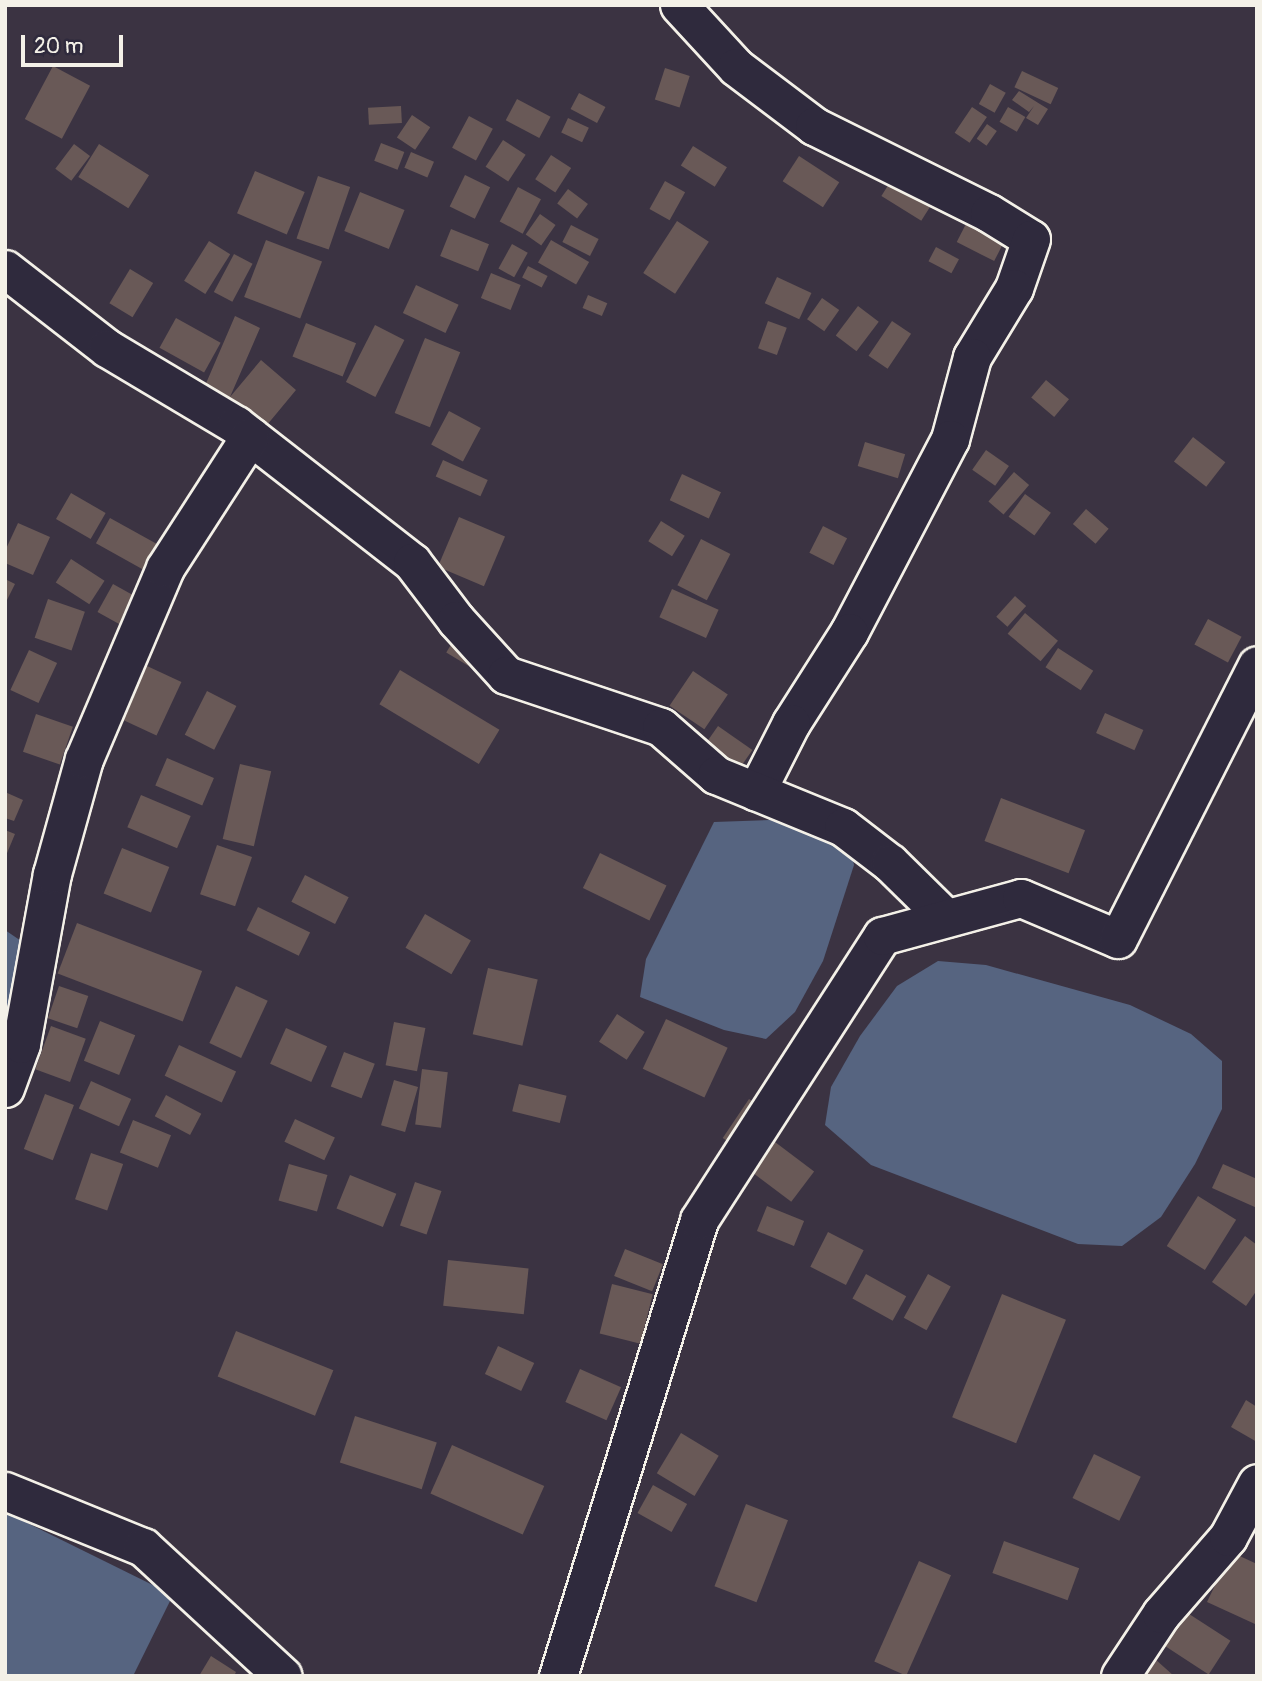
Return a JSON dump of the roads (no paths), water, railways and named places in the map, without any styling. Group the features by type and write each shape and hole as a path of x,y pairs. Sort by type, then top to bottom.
{"street":[{"path":"679,5 736,68 814,125 989,213 1031,239 1014,288 972,357 950,439 849,632 791,723 756,792"},
{"path":"5,269 107,348 250,436 412,562 456,620 506,675 662,727 716,775 843,827 890,863 946,918"},
{"path":"5,1088 21,1044 52,874 84,759 165,568 250,436"},
{"path":"558,1676 699,1220 882,936 1021,898 1118,939 1257,665"},
{"path":"1120,1676 1161,1614 1228,1537 1257,1483"},
{"path":"5,1491 143,1547 283,1676"}],"water":[{"path":"770,820 850,846 854,865 823,961 795,1012 766,1039 724,1030 640,997 646,959 714,822"},
{"path":"5,930 27,945 5,1048"},
{"path":"938,961 986,965 1130,1005 1191,1034 1222,1061 1222,1109 1195,1164 1161,1217 1122,1246 1078,1244 871,1165 825,1125 831,1087 860,1036 897,986"},
{"path":"5,1512 173,1595 133,1676 5,1676"}]}
